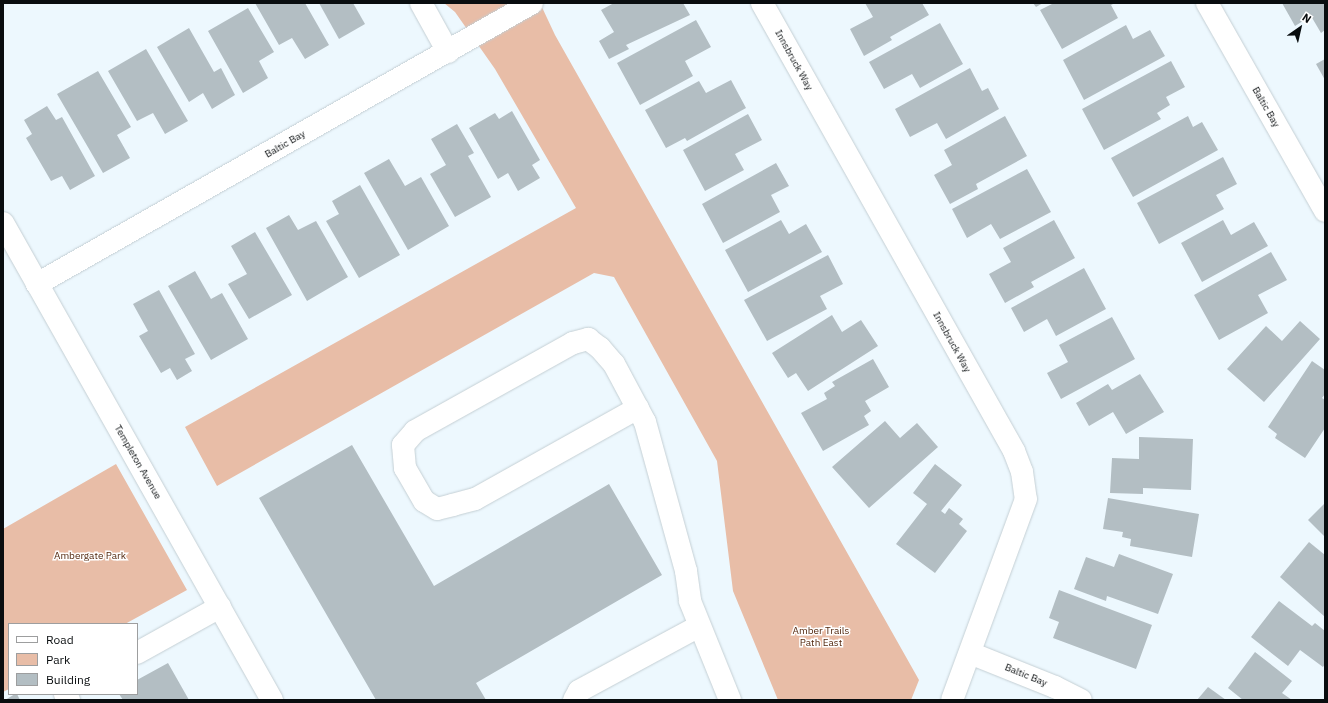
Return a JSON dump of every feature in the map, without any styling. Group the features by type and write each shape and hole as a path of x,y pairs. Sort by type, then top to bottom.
{"street":[{"path":"420,3 448,52"},
{"name":"Baltic Bay","path":"37,284 532,3"},
{"name":"Innsbruck Way","path":"762,3 1010,444 1022,472 1026,499 952,700"},
{"name":"Baltic Bay","path":"1207,3 1325,211"},
{"name":"Templeton Avenue","path":"3,223 272,700"},
{"path":"638,408 475,499 438,509 424,502 405,468 403,445 415,431 573,343 588,339 600,348 614,364 638,408 645,422 686,571 690,601 730,700"},
{"path":"138,652 220,607"},
{"path":"574,700 579,691 699,626"},
{"name":"Baltic Bay","path":"970,653 1054,686 1081,700"}],"green space":[{"name":"Amber Trails Path East","path":"444,3 540,3 555,35 919,680 911,700 778,700 733,591 717,461 614,277 594,273 217,486 185,427 576,208 495,69 455,12"},
{"name":"Ambergate Park","path":"116,464 187,590 127,623 8,623 8,690 3,692 3,529"}],"building":[{"path":"255,3 305,3 329,45 305,59 292,38 279,45"},
{"path":"319,3 353,3 365,24 339,39"},
{"path":"614,3 683,3 690,15 626,45 629,49 609,59 599,41 614,32 601,10"},
{"path":"865,3 922,3 929,15 890,37 892,40 864,56 850,29 873,17"},
{"path":"1033,3 1043,3 1036,7"},
{"path":"1054,3 1115,3 1111,5 1118,18 1062,49 1040,10"},
{"path":"1282,3 1325,3 1325,30 1321,33 1311,16 1295,26"},
{"path":"248,8 274,52 259,61 268,78 243,93 208,31"},
{"path":"696,20 711,47 685,61 693,76 640,105 617,63"},
{"path":"940,23 963,64 920,88 912,74 884,89 869,62"},
{"path":"1126,25 1133,39 1150,30 1165,56 1084,100 1063,60"},
{"path":"189,28 214,72 221,68 235,95 212,109 203,93 189,102 157,47"},
{"path":"146,49 188,121 165,134 153,113 137,121 108,71"},
{"path":"1325,59 1325,80 1316,64"},
{"path":"1171,61 1185,87 1166,97 1170,105 1157,113 1161,119 1104,150 1082,109"},
{"path":"970,68 982,91 988,88 999,109 946,139 937,123 910,137 895,109"},
{"path":"98,71 131,127 117,135 130,158 103,173 57,94"},
{"path":"731,80 746,108 687,141 685,138 666,148 645,110 699,81 706,93"},
{"path":"47,106 56,120 62,117 95,176 70,190 62,176 51,181 26,138 32,134 24,120"},
{"path":"512,111 540,160 532,165 540,178 518,191 508,173 498,179 469,128 495,113 499,119"},
{"path":"748,114 762,140 735,154 744,170 705,191 683,150"},
{"path":"1005,116 1027,156 976,184 978,189 950,204 934,175 952,165 944,150"},
{"path":"1188,116 1193,127 1202,122 1218,150 1133,197 1111,158"},
{"path":"457,124 474,153 468,156 491,197 455,217 430,174 446,165 431,139"},
{"path":"1223,157 1237,184 1216,195 1224,209 1159,244 1137,203"},
{"path":"389,159 405,186 421,177 449,226 408,250 364,173"},
{"path":"776,163 789,186 771,195 780,212 723,243 702,204"},
{"path":"1027,169 1051,212 1000,239 991,224 967,238 952,209"},
{"path":"360,185 400,255 359,278 326,221 339,214 332,201"},
{"path":"289,215 298,230 316,221 348,277 307,301 266,228"},
{"path":"781,220 789,234 806,224 822,252 748,292 725,250"},
{"path":"1054,220 1075,258 1031,282 1034,287 1005,303 989,274 1011,262 1003,248"},
{"path":"1223,220 1231,235 1254,222 1268,246 1202,282 1181,243"},
{"path":"255,232 292,295 249,319 228,284 247,274 231,246"},
{"path":"1271,252 1287,280 1258,295 1268,313 1219,340 1194,295"},
{"path":"828,255 843,284 820,296 827,309 767,341 744,300"},
{"path":"1084,268 1106,309 1056,336 1047,319 1024,332 1011,308"},
{"path":"195,271 211,299 222,293 248,339 211,360 168,286"},
{"path":"159,290 195,354 185,359 192,371 177,380 170,368 161,373 139,336 148,331 133,304"},
{"path":"832,315 842,332 861,320 878,346 808,391 796,373 788,378 772,353"},
{"path":"1112,317 1135,359 1061,399 1047,373 1068,362 1059,345"},
{"path":"1300,321 1320,339 1264,402 1227,369 1266,326 1282,341"},
{"path":"873,359 889,387 865,401 871,411 864,416 869,425 823,451 801,413 827,399 824,393 835,386 832,382"},
{"path":"1312,361 1325,370 1325,394 1322,398 1325,400 1325,428 1305,458 1275,438 1277,434 1268,427"},
{"path":"1140,374 1164,412 1126,434 1113,412 1089,426 1076,403 1108,384 1112,390"},
{"path":"885,421 900,438 917,423 938,447 869,508 832,467"},
{"path":"1139,437 1193,439 1191,490 1143,488 1143,494 1110,493 1112,458 1139,459"},
{"path":"352,445 434,586 609,484 662,575 476,683 486,700 376,700 259,498"},
{"path":"935,464 962,485 941,511 945,514 949,508 963,519 959,524 967,531 935,573 896,544 927,504 913,493"},
{"path":"1108,498 1199,514 1192,557 1130,546 1131,539 1122,537 1123,532 1103,529"},
{"path":"1325,503 1325,537 1308,520"},
{"path":"1309,542 1325,555 1325,617 1280,577"},
{"path":"1119,554 1173,574 1158,614 1107,596 1106,601 1074,589 1086,557 1114,567"},
{"path":"1059,590 1152,625 1136,669 1053,638 1059,622 1049,618"},
{"path":"1279,601 1312,626 1315,623 1325,631 1325,664 1323,667 1300,650 1288,666 1251,637"},
{"path":"1255,652 1292,681 1282,693 1292,700 1243,700 1228,688"},
{"path":"168,663 189,700 123,700 120,695 138,695 138,679"},
{"path":"1208,687 1226,700 1197,700"},
{"path":"13,695 18,695 20,700 5,700"}]}
